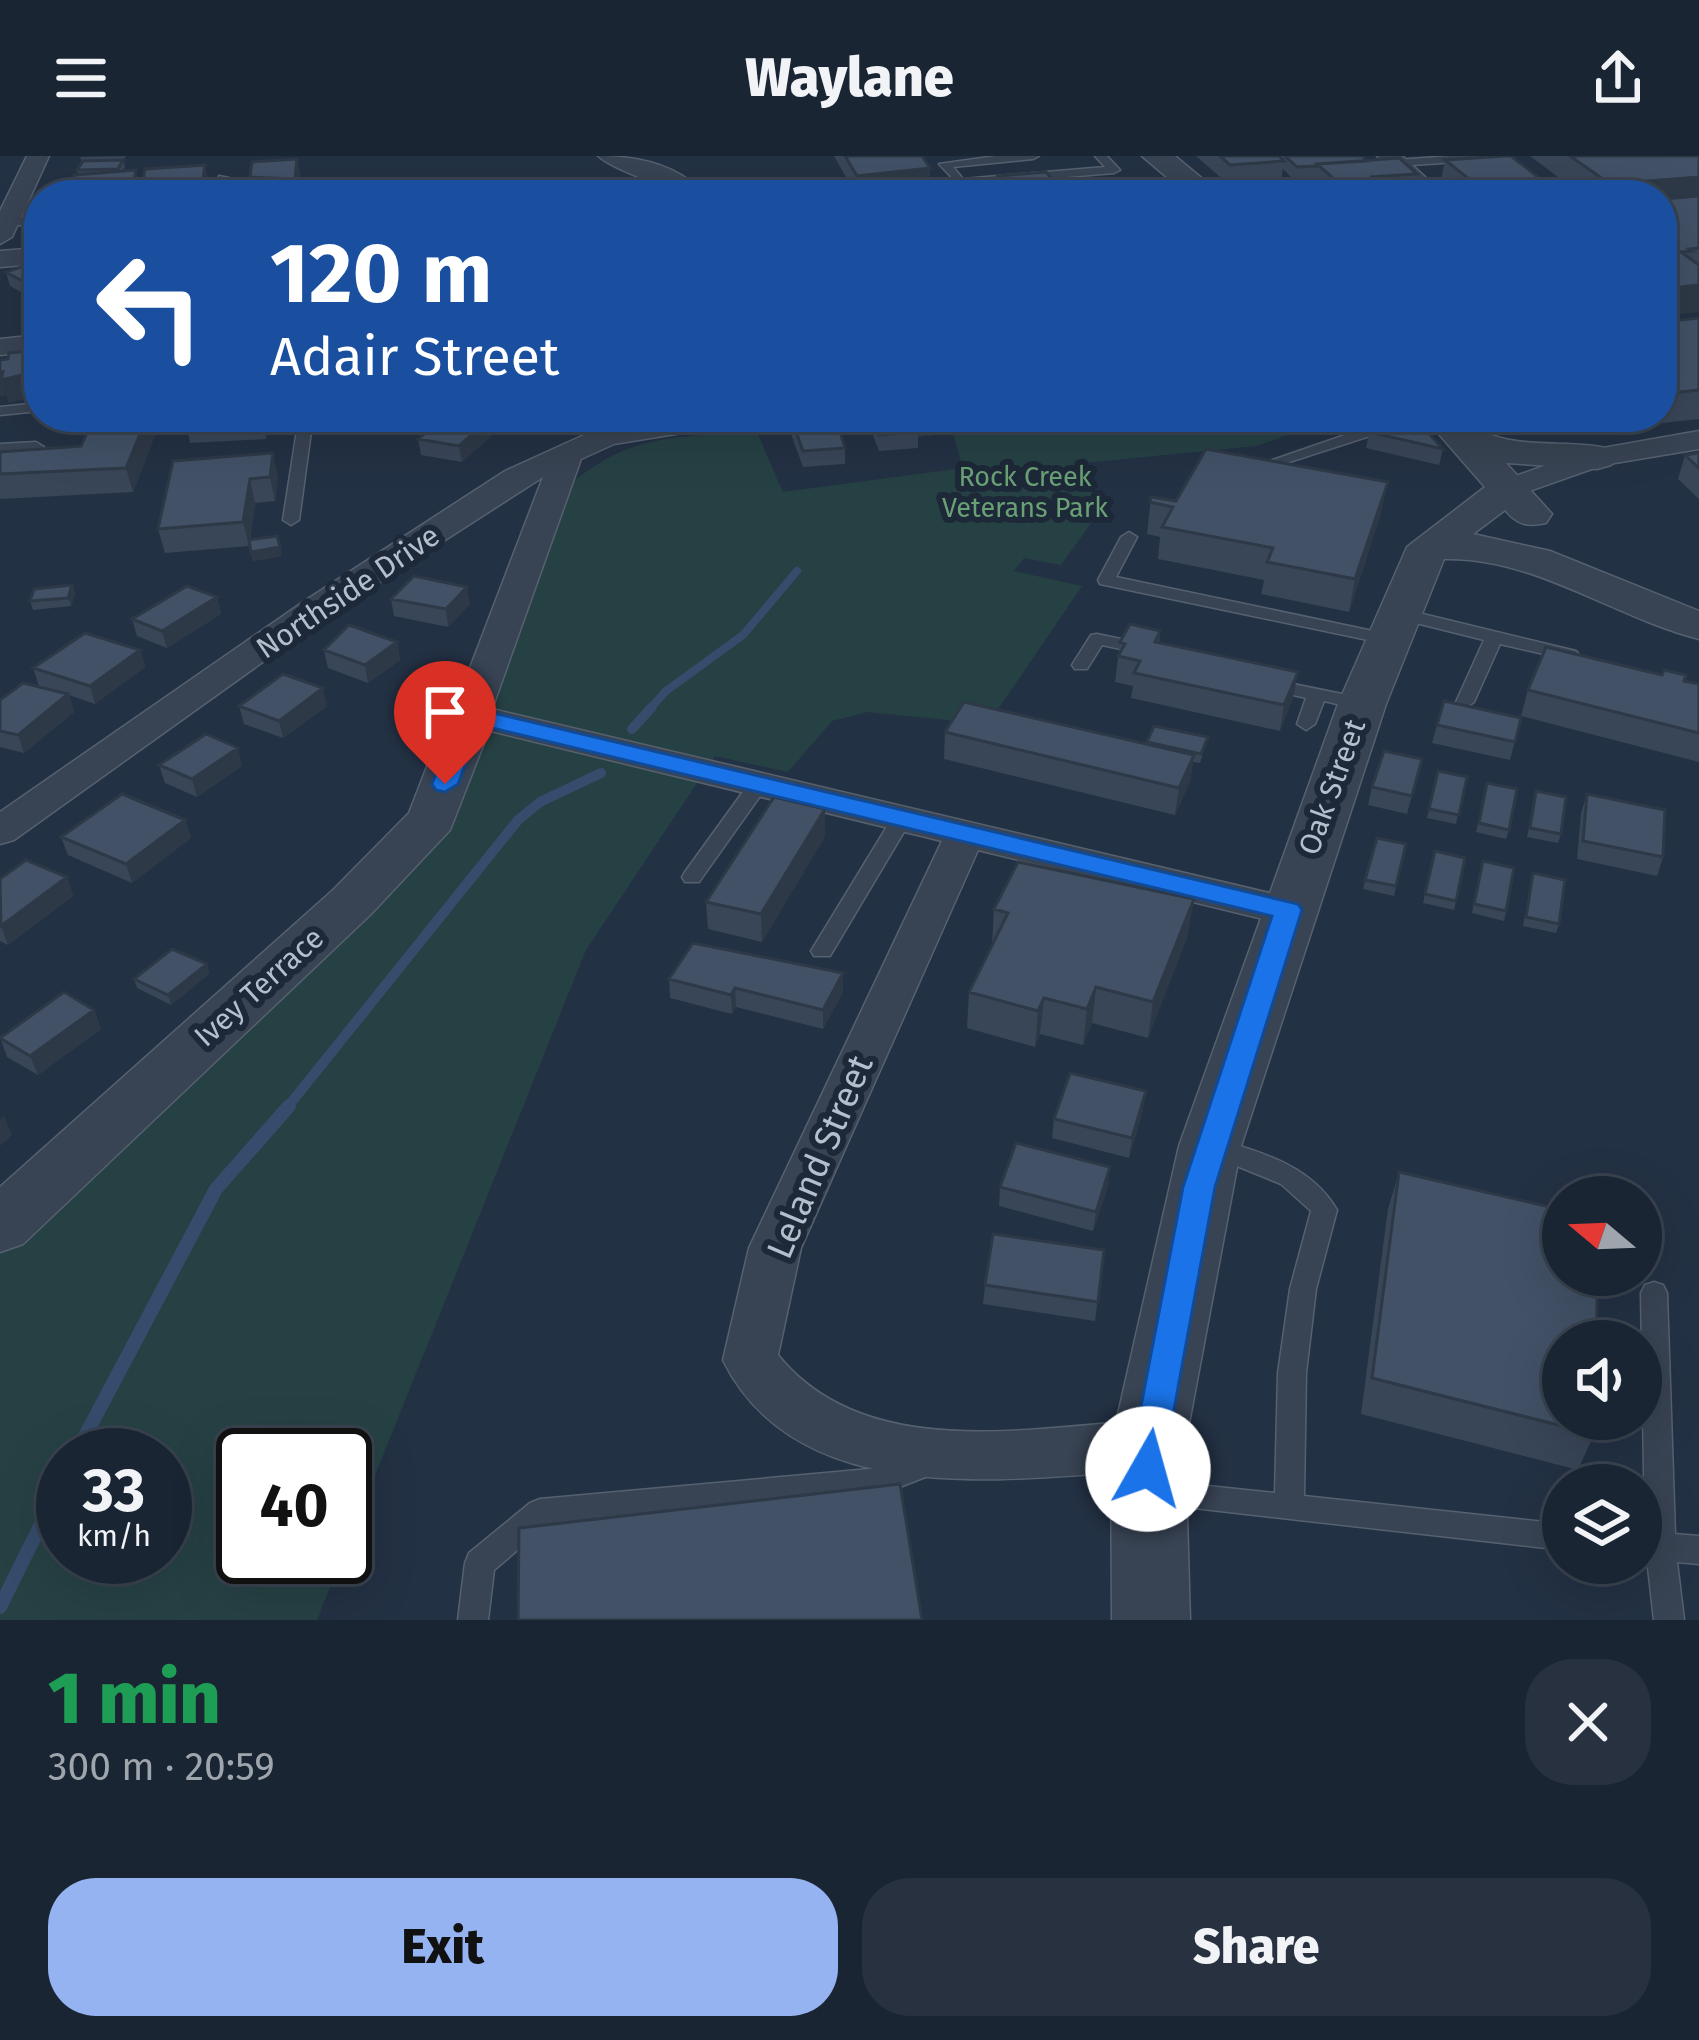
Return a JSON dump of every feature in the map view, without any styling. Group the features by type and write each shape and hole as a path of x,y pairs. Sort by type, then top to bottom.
{"street":[{"path":"609,156 675,180"},
{"path":"1157,156 1188,180"},
{"path":"1393,160 1416,180"},
{"path":"4,230 24,186"},
{"name":"Northside Drive","path":"0,831 315,610 516,478 606,436 631,432"},
{"path":"1456,432 1579,566 1619,599"},
{"path":"1469,432 1522,454 1598,457"},
{"path":"1428,547 1508,490 1598,457 1699,440"},
{"name":"Ivey Terrace","path":"0,1226 352,902 432,819 511,595 568,454"},
{"path":"1428,547 1499,546 1619,599 1699,626"},
{"name":"Oak Street","path":"1151,1620 1148,1469 1210,1146 1288,910 1328,707 1392,626 1428,547"},
{"path":"472,716 904,815 1288,910"},
{"name":"Leland Street","path":"967,830 775,1248 750,1360 791,1407 869,1444 940,1458 1148,1469"}],"lane":[{"path":"958,180 945,164 956,159 1033,156"},
{"path":"996,180 1114,170 1100,156"},
{"path":"1393,160 1502,156"},
{"path":"292,520 304,432"},
{"path":"1269,464 1367,432"},
{"path":"0,448 36,447"},
{"path":"1129,537 1106,580 1392,626 1494,637 1586,658"},
{"path":"1466,702 1494,637"},
{"path":"1081,665 1097,639 1170,654"},
{"path":"1255,681 1328,707"},
{"path":"692,877 760,782"},
{"path":"822,951 904,815"},
{"path":"1210,1146 1264,1164 1316,1195 1324,1210 1303,1289 1292,1373 1289,1508"},
{"path":"1651,1464 1654,1296"},
{"path":"473,1620 480,1563 540,1512 882,1481 940,1458"},
{"path":"1148,1469 1289,1508 1542,1535"},
{"path":"1662,1547 1699,1550"},
{"path":"1660,1584 1669,1620"}],"green space":[{"name":"Rock Creek Veterans Park","path":"757,432 783,492 963,468 952,432 1298,432 1256,446 1084,463 1104,505 1061,565 1024,558 1014,571 1082,586 988,724 867,712 832,721 788,772 715,756 586,950 372,1483 372,1428 216,1428 216,1584 331,1584 317,1620 0,1620 0,1231 432,819 552,500 602,462 646,443"}],"building":[{"path":"845,156 922,156 930,168 857,176"},
{"path":"1220,156 1279,156 1284,161 1230,165"},
{"path":"1285,156 1362,156 1367,161 1297,167"},
{"path":"1511,156 1542,180 1470,180 1445,160"},
{"path":"1570,156 1699,156 1699,177 1604,180"},
{"path":"1399,158 1417,174 1370,177 1392,180 1309,180 1333,178 1317,164"},
{"path":"297,159 295,179 250,177 252,162"},
{"path":"123,160 118,169 77,170 83,161"},
{"path":"205,165 203,179 191,180 143,180 145,169"},
{"path":"136,170 134,180 73,180 74,175"},
{"path":"1046,172 1053,180 1001,180 998,176"},
{"path":"1699,196 1699,248 1681,252 1699,265 1699,285 1677,287 1677,198"},
{"path":"24,266 24,282 6,272"},
{"path":"1699,318 1699,390 1677,392 1677,320"},
{"path":"24,352 24,375 1,380 0,360 8,359 9,353"},
{"path":"87,432 141,432 126,468 0,474 0,452 81,446"},
{"path":"426,432 475,432 459,446 418,439"},
{"path":"796,432 840,432 845,448 803,451"},
{"path":"1369,432 1428,432 1443,449"},
{"path":"1206,449 1388,482 1355,579 1267,562 1273,548 1162,527 1173,507 1150,502 1151,497 1176,501"},
{"path":"273,453 270,477 250,479 243,522 158,529 173,461"},
{"path":"1699,453 1699,468 1685,455"},
{"path":"277,536 280,547 251,552 249,540"},
{"path":"414,576 467,587 446,609 391,599"},
{"path":"72,585 68,598 30,601 34,589"},
{"path":"187,586 217,597 162,631 132,619"},
{"path":"1130,624 1160,631 1155,642 1298,672 1284,705 1134,673 1140,661 1118,656"},
{"path":"349,625 397,642 365,665 324,650"},
{"path":"85,633 140,650 90,686 33,668"},
{"path":"1546,647 1662,675 1664,670 1686,675 1684,681 1699,684 1699,733 1528,690"},
{"path":"283,674 323,688 279,721 239,706"},
{"path":"23,683 68,694 18,735 0,731 0,700"},
{"path":"1444,701 1521,718 1515,742 1437,725"},
{"path":"964,702 1194,755 1179,788 945,732"},
{"path":"1154,726 1208,737 1201,754 1147,742"},
{"path":"206,734 238,748 192,779 159,765"},
{"path":"1384,751 1422,759 1412,796 1372,787"},
{"path":"1438,771 1467,777 1459,815 1429,809"},
{"path":"1487,783 1517,789 1509,830 1479,823"},
{"path":"1536,791 1566,797 1561,834 1530,828"},
{"path":"122,794 185,820 126,864 61,837"},
{"path":"1587,794 1665,810 1663,857 1583,841"},
{"path":"774,797 825,809 761,914 706,902"},
{"path":"1377,838 1406,844 1396,886 1365,880"},
{"path":"1435,851 1465,858 1456,901 1425,894"},
{"path":"26,860 67,877 1,926 0,879"},
{"path":"1483,861 1514,868 1506,911 1474,904"},
{"path":"1018,862 1194,899 1153,1002 1096,987 1087,1009 1044,998 1038,1011 969,992 1008,913 994,909"},
{"path":"1533,873 1565,880 1559,924 1526,917"},
{"path":"693,943 843,973 823,1010 735,988 731,995 669,979"},
{"path":"172,949 207,964 168,995 134,979"},
{"path":"64,992 94,1010 30,1056 0,1038"},
{"path":"1070,1073 1146,1091 1132,1138 1054,1119"},
{"path":"1016,1143 1110,1167 1096,1212 1000,1187"},
{"path":"1399,1172 1542,1205 1542,1296 1597,1296 1597,1320 1542,1320 1542,1421 1372,1378"},
{"path":"993,1234 1104,1250 1098,1302 985,1285"},
{"path":"900,1484 922,1620 518,1620 519,1528"}],"waterway":[{"path":"649,710 666,691 743,635 797,571"},
{"path":"632,729 652,707"},
{"path":"286,1109 518,820 540,802 601,773"},
{"path":"89,1428 216,1189 289,1106"},
{"path":"0,1607 36,1534"}],"route":[{"path":"445,784 472,716 1288,910 1199,1187 1148,1444 1148,1469"}]}
